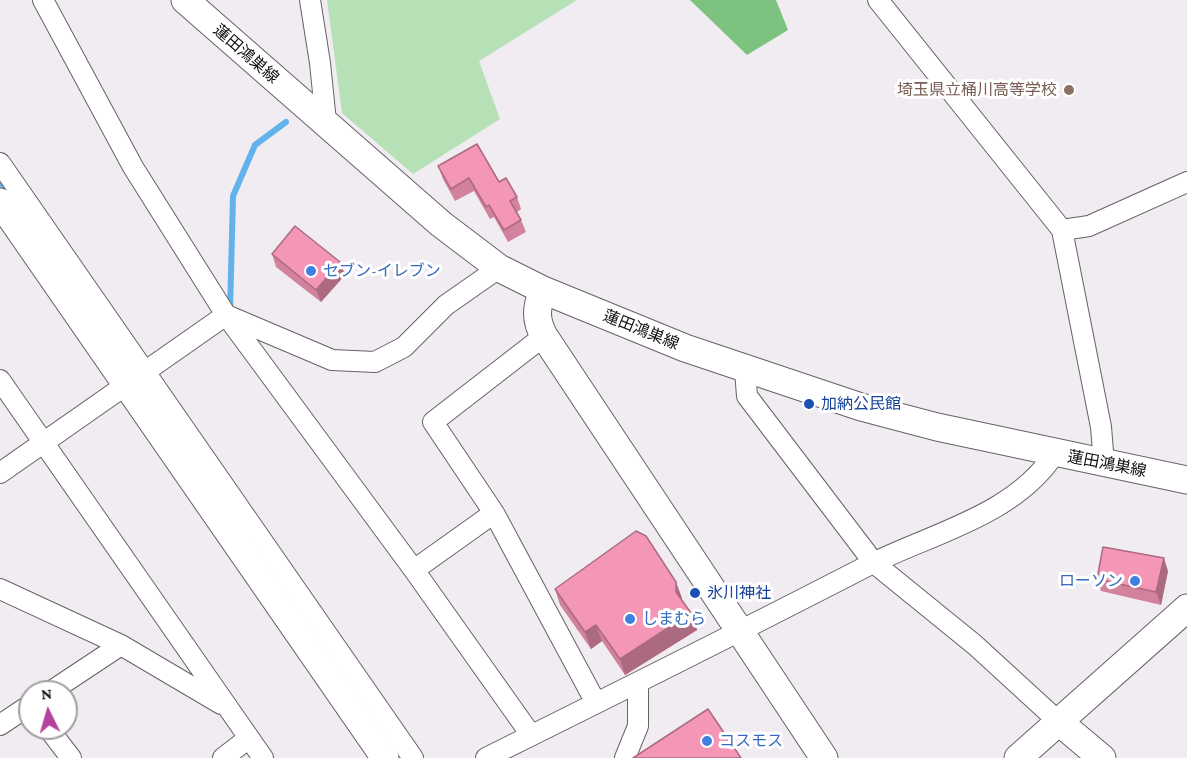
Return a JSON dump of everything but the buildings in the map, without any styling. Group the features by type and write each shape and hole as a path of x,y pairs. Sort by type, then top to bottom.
{"street":[{"path":"43,0 133,167 226,315 414,570 531,735"},
{"name":"蓮田鴻巣線","path":"185,0 441,224 499,268 543,290 746,370 861,407 1054,453 1187,480"},
{"path":"310,0 326,122"},
{"path":"878,0 1062,230 1101,427 1104,464"},
{"path":"0,163 136,378 385,758"},
{"path":"1062,230 1089,226 1187,183"},
{"path":"0,202 136,378 413,758"},
{"path":"226,315 332,360 375,362 404,347 446,305 499,268"},
{"path":"543,290 536,308 537,323 544,336 824,758"},
{"path":"0,473 226,315"},
{"path":"544,336 433,422 494,513 596,703"},
{"path":"746,370 747,396 874,563 975,645 1102,758"},
{"path":"0,380 263,758"},
{"path":"486,758 874,563 961,524 1014,496 1046,467 1054,453"},
{"path":"414,570 494,513"},
{"path":"0,590 121,645 226,707"},
{"path":"1018,758 1187,608"},
{"path":"68,680 121,645"},
{"path":"625,758 638,726 638,683"},
{"path":"0,725 18,713"},
{"path":"223,758 249,738"},
{"path":"57,740 71,758"}],"green space":[{"path":"327,0 577,0 479,61 500,119 413,174 342,113"},
{"path":"690,0 776,0 788,30 747,55"}],"waterway":[{"path":"230,312 233,196 255,145 286,122"},
{"path":"0,181 9,195"}],"place":[{"name":"埼玉県立桶川高等学校","path":"1069,90"},
{"name":"セブン-イレブン","path":"311,271"},
{"name":"加納公民館","path":"809,404"},
{"name":"ローソン","path":"1135,581"},
{"name":"氷川神社","path":"695,593"},
{"name":"しまむら","path":"630,619"},
{"name":"コスモス","path":"707,741"}]}
